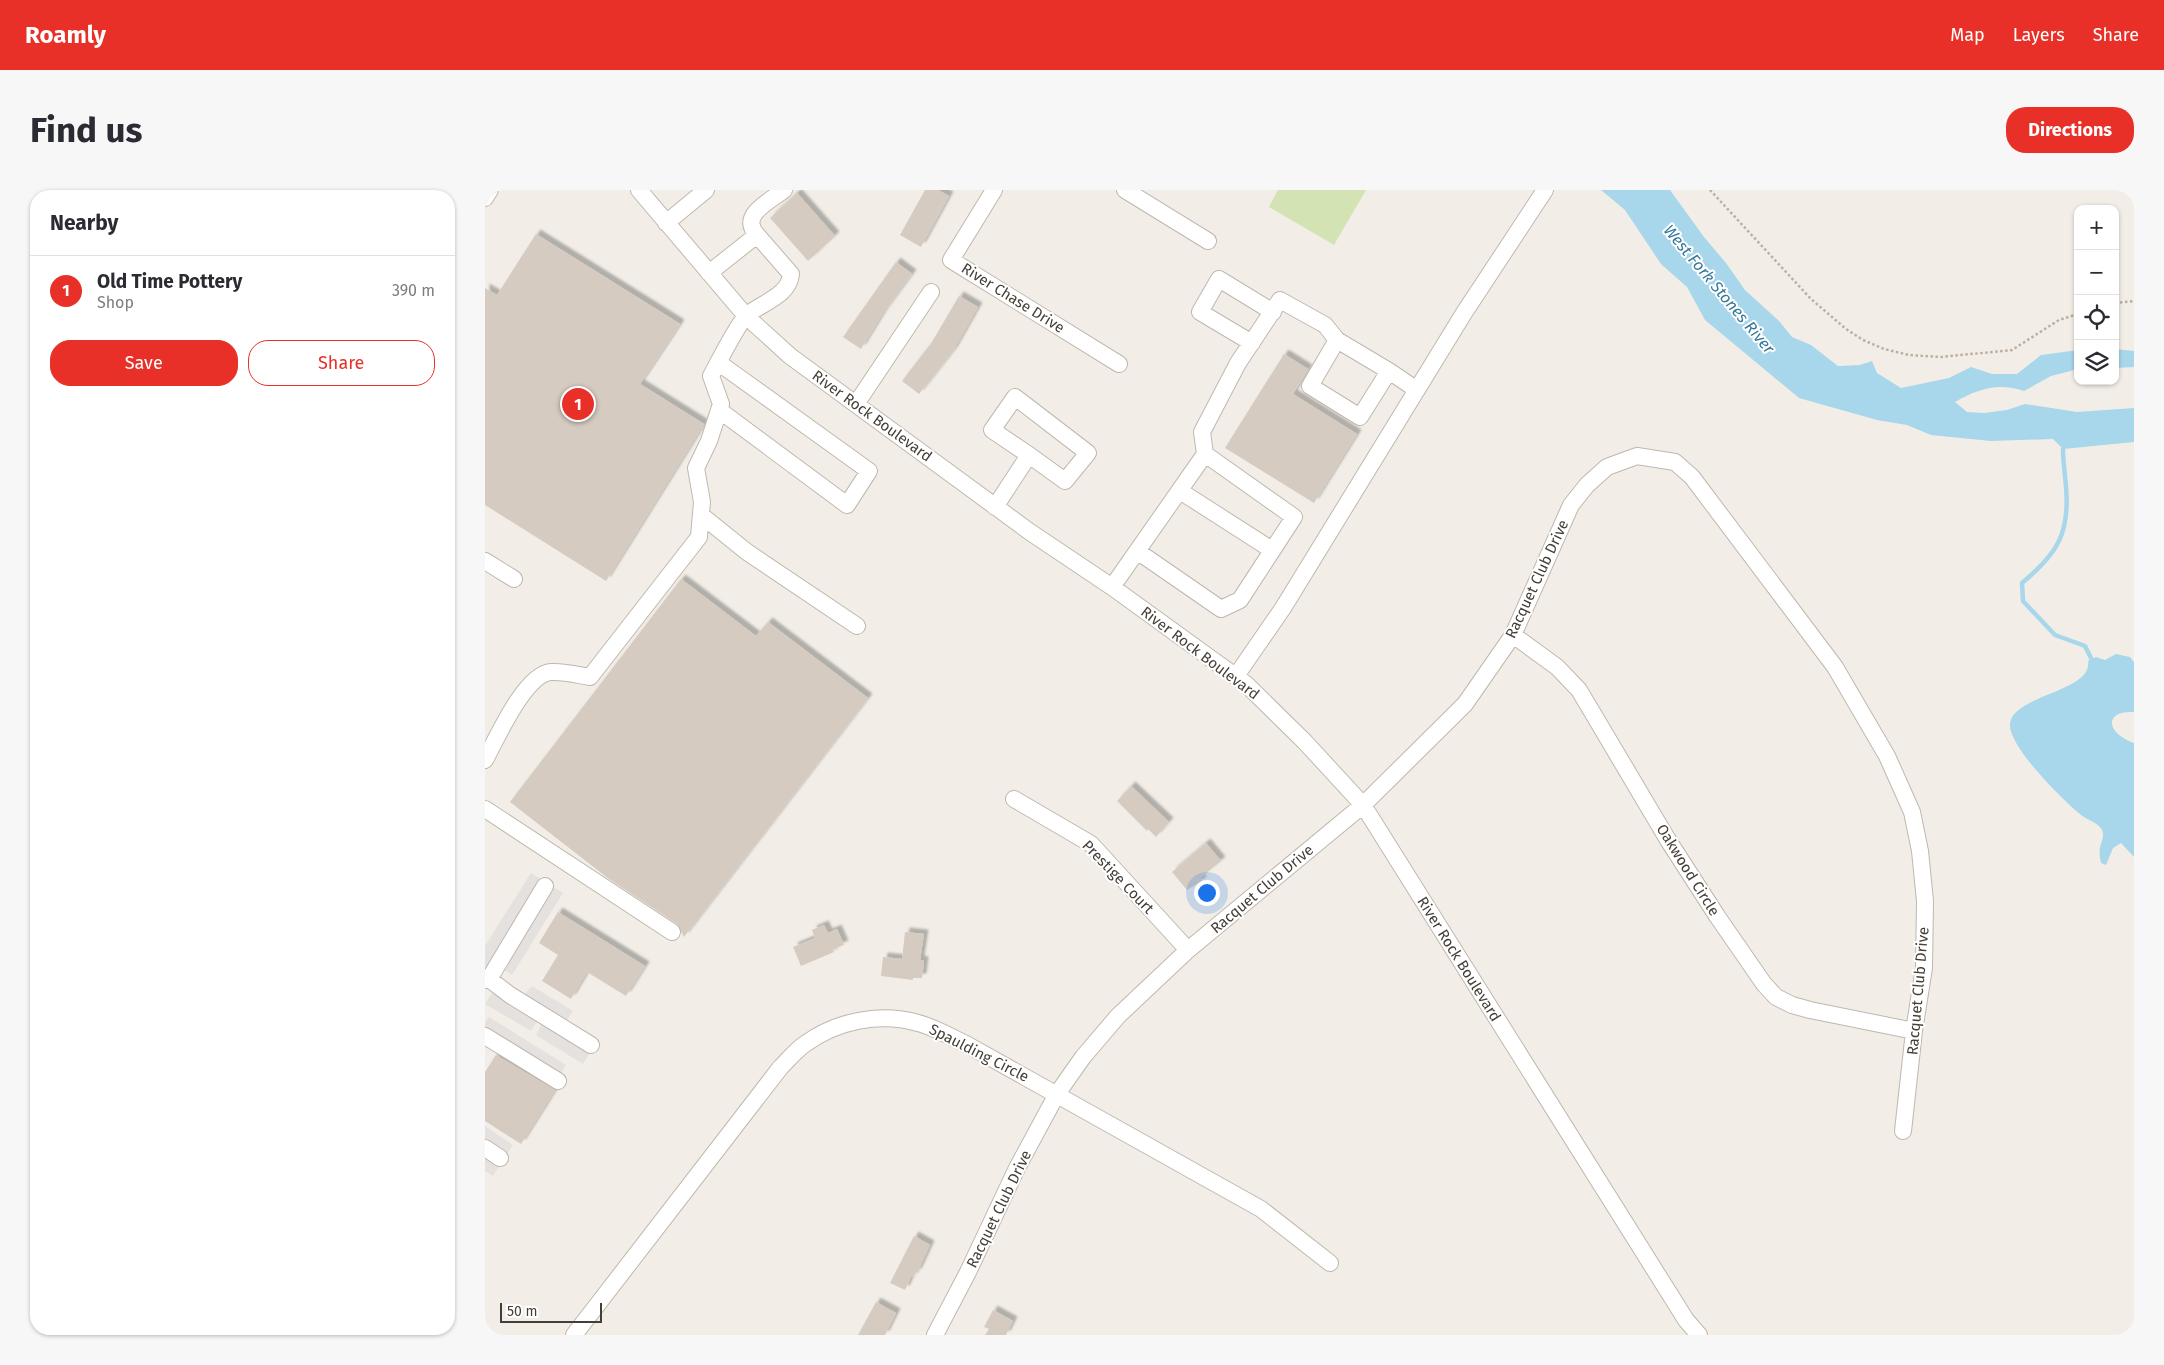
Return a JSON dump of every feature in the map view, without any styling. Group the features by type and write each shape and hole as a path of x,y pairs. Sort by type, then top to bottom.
{"street":[{"path":"485,198 490,190"},
{"name":"River Rock Boulevard","path":"639,190 746,316 790,356 995,507 1112,587 1247,684 1305,742 1363,805 1686,1320 1699,1335"},
{"path":"667,223 706,190"},
{"path":"485,760 517,701 534,680 550,672 590,677 699,536 703,502 696,468 709,441 721,404 711,376 746,316 783,292 790,284 791,274 751,228 750,222 752,215 784,190"},
{"name":"River Chase Drive","path":"994,190 951,260 1119,364"},
{"path":"1125,190 1207,241"},
{"path":"1236,676 1283,608 1464,313 1545,190"},
{"path":"709,273 757,235"},
{"path":"1252,343 1200,312 1219,280 1273,312"},
{"path":"856,404 931,292"},
{"path":"1112,587 1205,454 1202,432 1238,363 1280,300 1325,325 1337,340 1417,390"},
{"path":"1337,340 1310,386 1360,417 1389,371"},
{"path":"719,362 869,471 847,505 719,410"},
{"path":"1015,397 1088,454 1065,481 1029,455 992,430 1015,397"},
{"path":"1137,551 1221,609 1241,600 1294,517 1205,454"},
{"path":"995,507 1029,455"},
{"name":"Racquet Club Drive","path":"935,1335 968,1272 1017,1168 1057,1094 1083,1057 1118,1016 1187,950 1363,805 1465,704 1513,635 1571,506 1587,485 1607,467 1637,456 1675,462 1693,477 1835,667 1887,756 1912,812 1925,901 1923,968 1903,1131"},
{"path":"1180,491 1272,550"},
{"path":"701,515 747,552 857,626"},
{"path":"485,561 514,579"},
{"name":"Oakwood Circle","path":"1513,635 1557,667 1579,690 1668,840 1707,901 1764,984 1776,996 1792,1005 1810,1010 1914,1031"},
{"name":"Prestige Court","path":"1014,799 1091,844 1187,950"},
{"path":"485,808 672,932"},
{"path":"545,886 487,979 591,1045"},
{"name":"Spaulding Circle","path":"574,1335 780,1068 804,1044 831,1028 855,1021 875,1018 898,1019 919,1023 967,1044 1261,1209 1330,1263"},
{"path":"485,1036 558,1081"},
{"path":"485,1148 501,1158"}],"path":[{"path":"1710,190 1811,299 1846,329 1863,340 1884,349 1909,355 1941,357 2013,350 2059,320 2074,315"},
{"path":"2119,303 2134,301"}],"green space":[{"path":"1278,190 1366,190 1334,245 1269,207"}],"shaded area":[{"path":"531,873 563,893 512,975 504,970 501,973 501,978 524,995 532,986 573,1011 567,1020 568,1023 597,1041 583,1064 536,1035 541,1025 539,1022 536,1023 531,1031 485,1004 493,992 489,987 485,988 485,946"},
{"path":"489,1017 566,1065 553,1087 494,1049 485,1048 485,1022"},
{"path":"485,1126 513,1145 493,1176 485,1171"}],"water":[{"name":"West Fork Stones River","path":"1601,190 1670,190 1745,290 1779,321 1792,337 1811,345 1838,366 1860,365 1872,361 1877,373 1901,388 1949,378 1971,367 1992,374 2017,374 2041,355 2074,351 2074,370 2051,376 2024,391 2006,387 1988,388 1955,402 1967,412 1984,413 2007,410 2025,404 2077,412 2134,408 2134,442 2063,449 2053,439 1991,441 1931,435 1907,425 1877,420 1799,398 1705,320 1687,287 1661,264 1625,210"},
{"path":"2119,349 2134,351 2134,367 2119,368"},
{"path":"2116,654 2130,657 2134,662 2134,712 2124,712 2117,715 2113,718 2112,723 2113,728 2118,734 2134,743 2134,857 2121,843 2113,848 2106,865 2101,863 2100,857 2103,835 2100,827 2072,807 2038,772 2018,746 2012,735 2010,725 2014,715 2023,707 2078,680 2086,671 2088,661 2096,657 2105,660"}],"building":[{"path":"925,190 938,190 949,196 921,247 900,235"},
{"path":"797,193 835,236 808,261 770,218"},
{"path":"536,234 680,324 640,384 704,424 606,581 485,505 485,288 497,295"},
{"path":"896,262 912,274 883,313 861,349 843,337"},
{"path":"959,296 978,307 953,351 919,394 902,381 932,342"},
{"path":"1284,354 1308,369 1293,394 1357,434 1314,503 1225,448"},
{"path":"681,579 756,636 768,622 868,698 684,937 677,924 609,879 510,802"},
{"path":"1131,786 1169,822 1156,837 1148,829 1147,831 1117,801"},
{"path":"1206,843 1221,861 1200,878 1202,881 1187,890 1172,872"},
{"path":"558,912 645,966 626,996 587,972 571,999 542,981 558,955 539,943"},
{"path":"824,925 828,933 837,929 844,945 833,949 834,952 801,966 793,947 815,938 812,930"},
{"path":"905,932 924,934 920,960 924,961 922,978 913,978 913,980 881,976 883,957 902,959"},
{"path":"496,1055 555,1090 521,1144 485,1121 485,1072"},
{"path":"914,1236 930,1245 917,1273 911,1277 905,1290 890,1283"},
{"path":"876,1302 896,1313 885,1335 858,1335"},
{"path":"993,1310 1013,1321 1006,1335 985,1335 989,1329 984,1327"}],"waterway":[{"path":"2063,449 2067,503 2063,530 2059,542 2052,552 2022,583 2023,601 2055,635 2085,646 2092,660"}],"place":[{"name":"Old Time Pottery","path":"578,404"}]}
